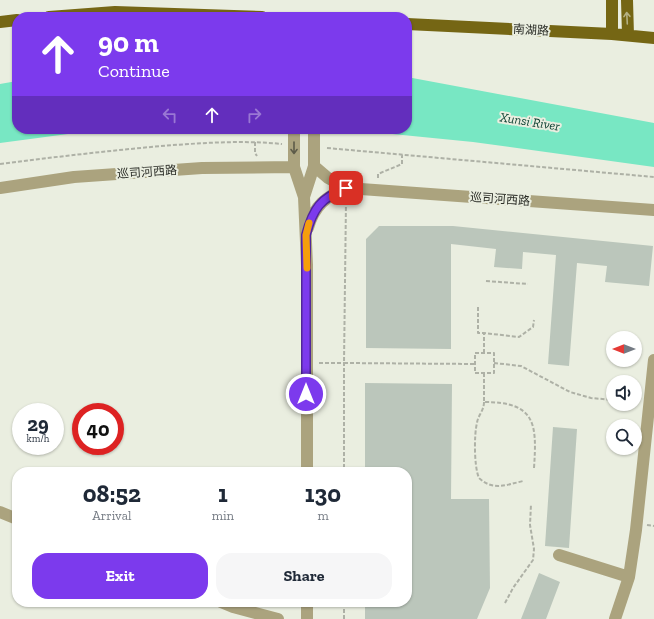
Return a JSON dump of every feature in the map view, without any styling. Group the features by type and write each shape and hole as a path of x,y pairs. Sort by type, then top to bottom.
{"main road":[{"path":"612,0 612,34"},
{"path":"626,0 628,35"},
{"path":"0,22 12,21"},
{"name":"南湖路","path":"412,24 612,34 654,38"}],"street":[{"path":"294,134 294,167 304,197 306,235 307,467"},
{"path":"304,197 314,166 314,134"},
{"path":"314,166 328,178 346,188"},
{"name":"巡司河西路","path":"0,188 74,176 202,168 294,167"},
{"path":"306,235 310,218 317,207 326,198 346,188"},
{"name":"巡司河西路","path":"346,188 654,210"},
{"path":"615,619 629,577 637,524 654,360"},
{"path":"0,512 12,517"},
{"path":"559,555 629,577"},
{"path":"234,607 278,619"},
{"path":"307,607 307,619"}],"path":[{"path":"377,190 378,174 402,164 402,154"},
{"path":"344,467 346,188"},
{"path":"486,281 528,284"},
{"path":"478,307 478,333 519,337 533,327 534,320"},
{"path":"484,333 484,353"},
{"path":"475,353 484,353 494,353 494,373 475,373 475,353"},
{"path":"306,363 475,364"},
{"path":"494,363 521,366 570,392 591,398 606,399"},
{"path":"484,373 484,409 476,425 476,468 478,478 489,485 498,487 523,481"},
{"path":"484,402 503,402 513,405 522,410 530,418 536,437 534,468"},
{"path":"505,603 513,588 529,568 533,560 534,549 530,525 531,504"},
{"path":"344,607 344,619"}],"water":[{"name":"Xunsi River","path":"412,78 654,123 654,167 473,142 392,134 412,134"},
{"path":"12,82 12,134 68,134 0,143 0,84"}],"building":[{"path":"379,226 453,226 653,246 649,286 605,282 607,266 577,263 569,366 548,364 556,255 523,252 522,269 494,267 496,249 451,244 451,349 366,348 366,239"},
{"path":"365,383 452,384 451,499 489,499 490,588 477,619 365,619 365,607 412,607 412,467 365,467"},
{"path":"553,427 577,429 569,548 545,546"},
{"path":"539,573 560,582 546,619 521,619"}],"slow traffic":[{"path":"307,268 306,235 309,223"}],"route":[{"path":"306,394 306,235 310,218 317,207 335,192 346,188"}]}
